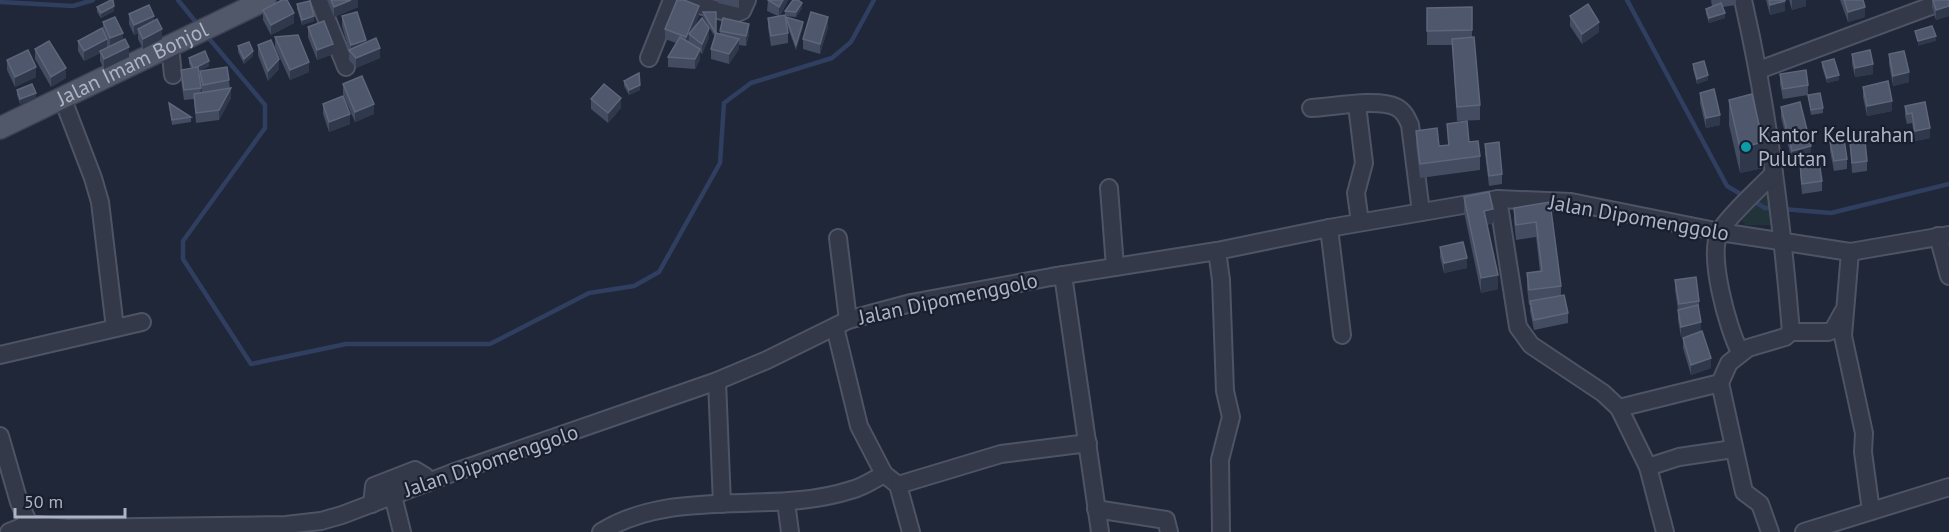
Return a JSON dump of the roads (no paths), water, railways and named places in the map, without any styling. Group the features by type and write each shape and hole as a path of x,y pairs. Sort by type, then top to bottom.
{"main road":[{"name":"Jalan Imam Bonjol","path":"0,128 190,37 253,2"}],"street":[{"path":"319,0 346,66"},
{"path":"649,58 672,0"},
{"path":"680,0 737,14 742,11 747,0"},
{"path":"1743,0 1759,70 1784,241 1791,332"},
{"path":"1759,70 1947,0"},
{"path":"170,46 173,75"},
{"path":"62,97 100,202 115,328"},
{"path":"1311,108 1385,103 1398,108 1405,114 1410,125 1421,212"},
{"path":"1357,105 1364,163 1356,193 1360,222"},
{"path":"1740,352 1731,332 1717,274 1719,232 1774,173"},
{"path":"1109,188 1114,267"},
{"path":"1498,199 1515,311 1523,337 1531,345 1603,393 1619,408 1648,467 1665,532"},
{"name":"Jalan Dipomenggolo","path":"30,528 286,525 321,521 717,381 842,324 911,303 1063,275 1217,251 1360,222 1498,199 1571,202 1719,232 1850,252 1943,235"},
{"path":"1329,228 1342,335"},
{"path":"1943,235 1949,276"},
{"path":"838,238 842,324 860,426 884,474 898,485 911,532"},
{"path":"1217,251 1221,280 1225,391 1231,417 1220,460 1221,532"},
{"path":"1850,252 1845,311 1846,358 1864,433 1863,452 1871,511"},
{"path":"1063,275 1100,532"},
{"path":"1770,532 1760,504 1744,492 1720,383 1729,363 1740,352 1785,337 1791,332 1828,333 1833,330 1845,311"},
{"path":"0,355 142,322"},
{"path":"717,381 722,504"},
{"path":"1619,408 1720,383"},
{"path":"0,436 18,502 30,528 9,532"},
{"path":"898,485 1001,454 1088,443"},
{"path":"1648,467 1679,457 1733,449"},
{"path":"372,504 374,486 400,475 415,470 425,476 427,483"},
{"path":"610,530 668,509 786,502 851,490 884,474"},
{"path":"1804,532 1949,487"},
{"path":"393,496 402,532"},
{"path":"786,502 790,532"},
{"path":"1096,509 1166,520 1169,532"}],"waterway":[{"path":"0,2 73,6 93,0"},
{"path":"178,0 199,26"},
{"path":"206,35 265,105 265,128 183,241 183,259 251,364 346,344 490,344 589,293 634,286 659,272 720,163 724,103 751,83 832,58 851,42 874,0"},
{"path":"1627,0 1727,186 1744,196"},
{"path":"1783,209 1831,213 1949,184"},
{"path":"1752,200 1765,208 1774,208"}],"place":[{"name":"Kantor Kelurahan Pulutan","path":"1746,147"}]}
